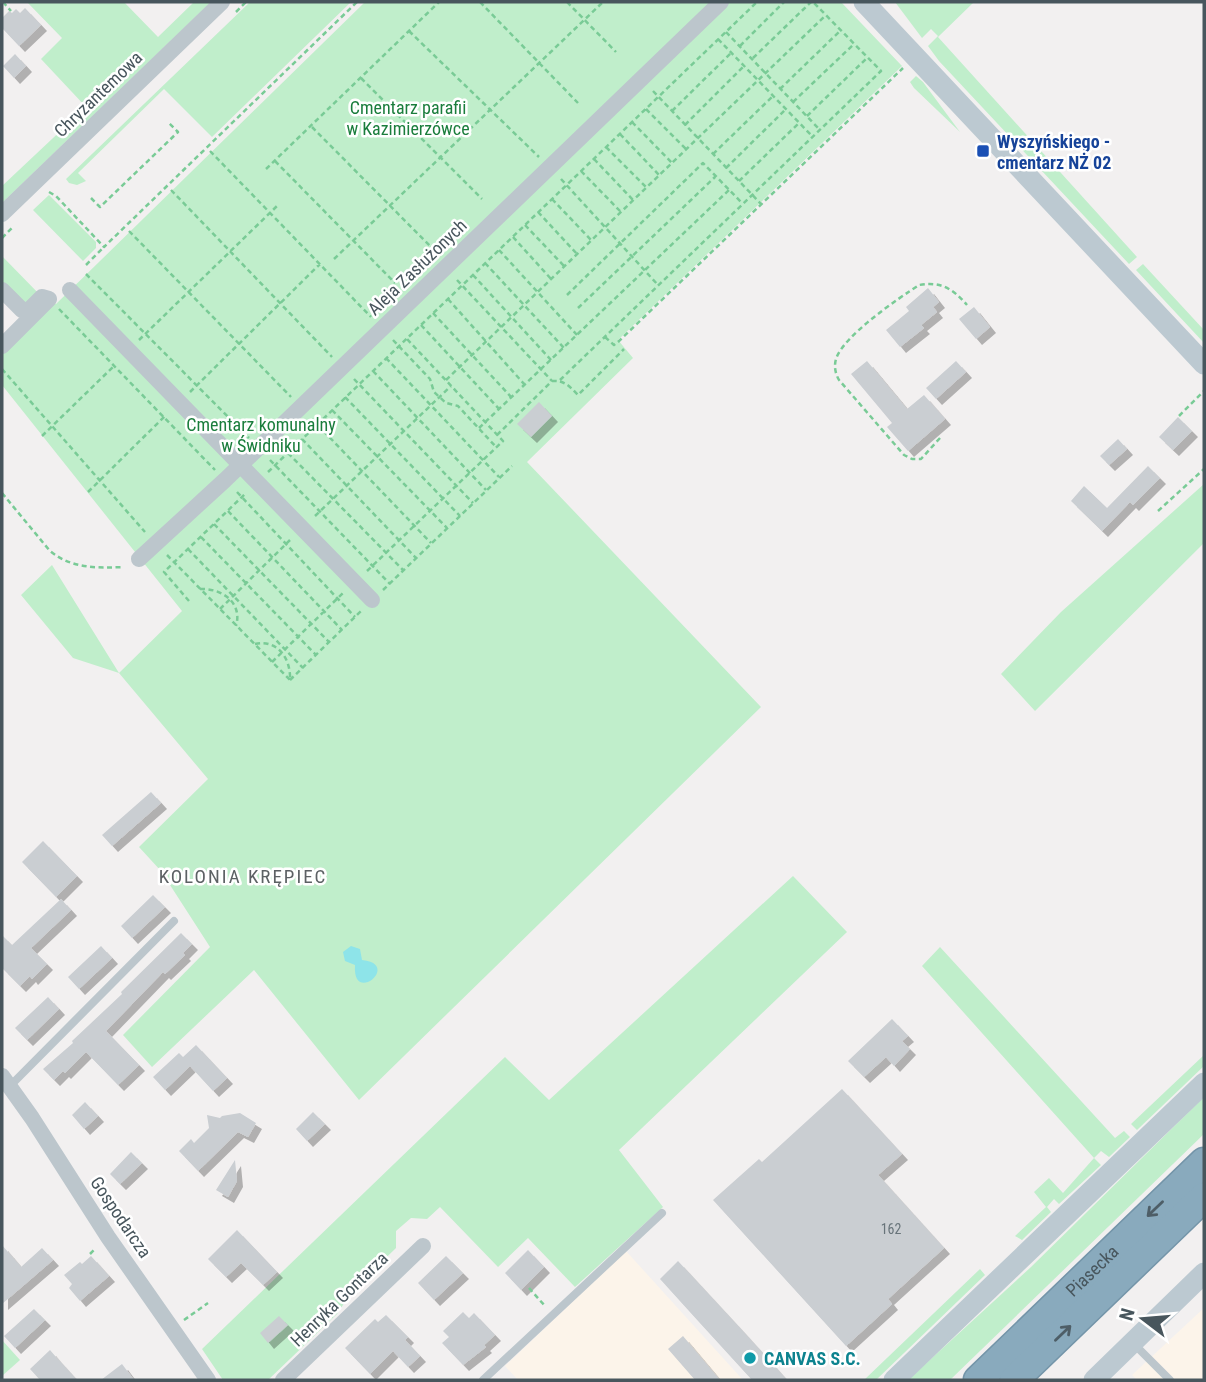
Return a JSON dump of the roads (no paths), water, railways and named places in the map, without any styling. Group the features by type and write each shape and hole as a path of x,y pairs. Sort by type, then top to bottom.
{"highway":[{"name":"Piasecka","path":"978,1380 1204,1162"},
{"name":"Piasecka","path":"1014,1380 1204,1197"}],"street":[{"name":"Chryzantemowa","path":"2,214 222,2"},
{"name":"Aleja Zasłużonych","path":"139,559 242,464 721,2"},
{"path":"864,2 1204,363"},
{"path":"2,290 22,310 28,311 42,297 49,299 2,346"},
{"path":"70,290 372,600"},
{"name":"Gospodarcza","path":"6,1081 108,1237 208,1380"},
{"path":"894,1380 1204,1083"},
{"name":"Henryka Gontarza","path":"283,1380 423,1246"},
{"path":"1094,1380 1204,1273"}],"lane":[{"path":"6,1081 174,920"},
{"path":"483,1380 662,1213"},
{"path":"1132,1343 1170,1380"}],"water":[{"path":"351,946 360,949 362,960 373,963 377,968 377,974 372,979 360,982 356,977 355,965 345,961 343,952"}],"place":[{"name":"Wyszyńskiego - cmentarz NŻ 02","path":"983,151"},
{"name":"CANVAS S.C.","path":"750,1358"}],"district":[{"name":"KOLONIA KRĘPIEC","path":"243,876"}],"park label":[{"name":"Cmentarz parafii w Kazimierzówce","path":"408,117"},
{"name":"Cmentarz komunalny w Świdniku","path":"261,434"}]}
